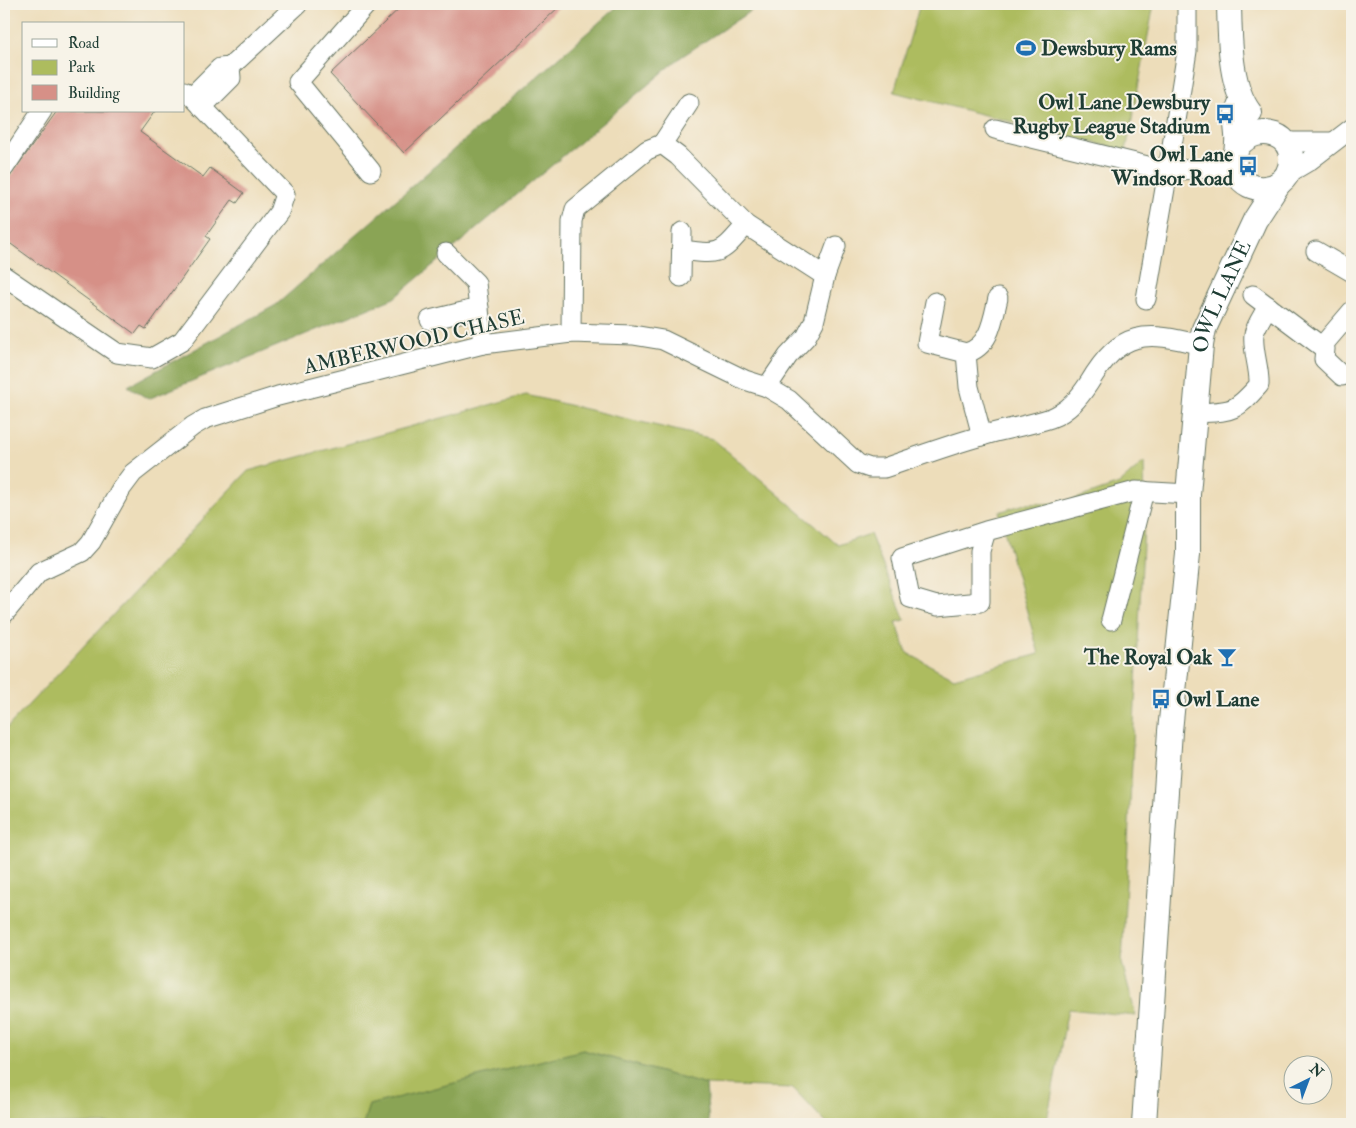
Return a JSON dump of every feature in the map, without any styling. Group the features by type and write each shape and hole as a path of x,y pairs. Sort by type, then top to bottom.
{"main road":[{"name":"OWL LANE","path":"1229,4 1231,51 1241,102 1236,116 1236,156"},
{"name":"OWL LANE","path":"1144,1124 1170,731 1188,554 1188,494 1201,344 1204,329 1255,220 1283,179 1291,162 1290,153 1241,102"},
{"path":"1274,137 1252,134 1236,156 1242,181 1253,187 1268,188 1283,179"},
{"name":"OWL LANE","path":"1253,187 1252,206 1255,220"}],"street":[{"path":"4,276 117,353 152,358 182,341 279,212 285,194 192,98 220,68 230,67 298,4"},
{"path":"1146,299 1187,51 1187,4"},
{"path":"361,6 298,82 371,171"},
{"path":"571,334 572,221 574,209 647,150 662,144 689,102"},
{"path":"4,168 41,112"},
{"path":"1283,179 1352,128"},
{"path":"995,129 1168,171 1236,156"},
{"path":"1274,137 1331,142"},
{"path":"662,144 678,156 746,225 825,276"},
{"path":"681,277 683,241 705,253 723,250 746,225"},
{"path":"766,387 788,356 806,337 814,322 825,276 836,246"},
{"path":"1316,251 1352,272"},
{"path":"446,253 476,283 482,344"},
{"path":"935,302 927,343 966,353 974,351 984,342 998,298"},
{"path":"1196,413 1229,412 1239,407 1259,384 1260,372 1254,351 1254,333 1261,300 1322,346 1325,349 1324,359 1342,376"},
{"path":"430,320 479,308"},
{"path":"1322,346 1352,311"},
{"name":"AMBERWOOD CHASE","path":"4,614 39,572 82,552 100,529 121,489 133,473 199,422 220,413 278,396 482,344 571,334 633,335 663,340 745,380 766,387 788,400 858,464 870,468 884,468 982,436 1052,417 1068,409 1079,398 1101,364 1114,350 1130,341 1146,336 1163,335 1201,344"},
{"path":"966,353 970,387 982,436"},
{"path":"986,531 980,551 980,602 937,606 910,598 902,558 986,531 1136,491 1188,494"},
{"path":"1111,620 1144,491"}],"green space":[{"path":"620,4 761,4 681,57 394,298 148,399 128,386 276,305"},
{"name":"Dewsbury Rams","path":"920,4 1154,4 1126,151 894,92"},
{"path":"526,395 713,439 838,545 870,534 905,620 896,622 907,653 954,678 1039,654 999,512 1025,504 1064,503 1119,484 1144,462 1145,504 1122,963 1136,1016 1068,1009 1047,1120 1043,1124 827,1124 793,1088 706,1085 583,1050 369,1105 363,1124 6,1124 4,1122 4,731 248,471"},
{"path":"583,1050 706,1085 709,1124 363,1124 369,1105"}],"building":[{"path":"404,4 562,4 404,153 330,74"},
{"path":"56,112 154,112 140,132 203,177 210,168 244,193 237,203 232,200 206,236 210,239 146,329 141,326 135,334 4,239 4,185"}],"place":[{"name":"Dewsbury Rams","path":"1026,48"},
{"name":"Owl Lane Dewsbury Rugby League Stadium","path":"1225,114"},
{"name":"Owl Lane Windsor Road","path":"1248,166"},
{"name":"The Royal Oak","path":"1227,657"},
{"name":"Owl Lane","path":"1161,699"}]}
